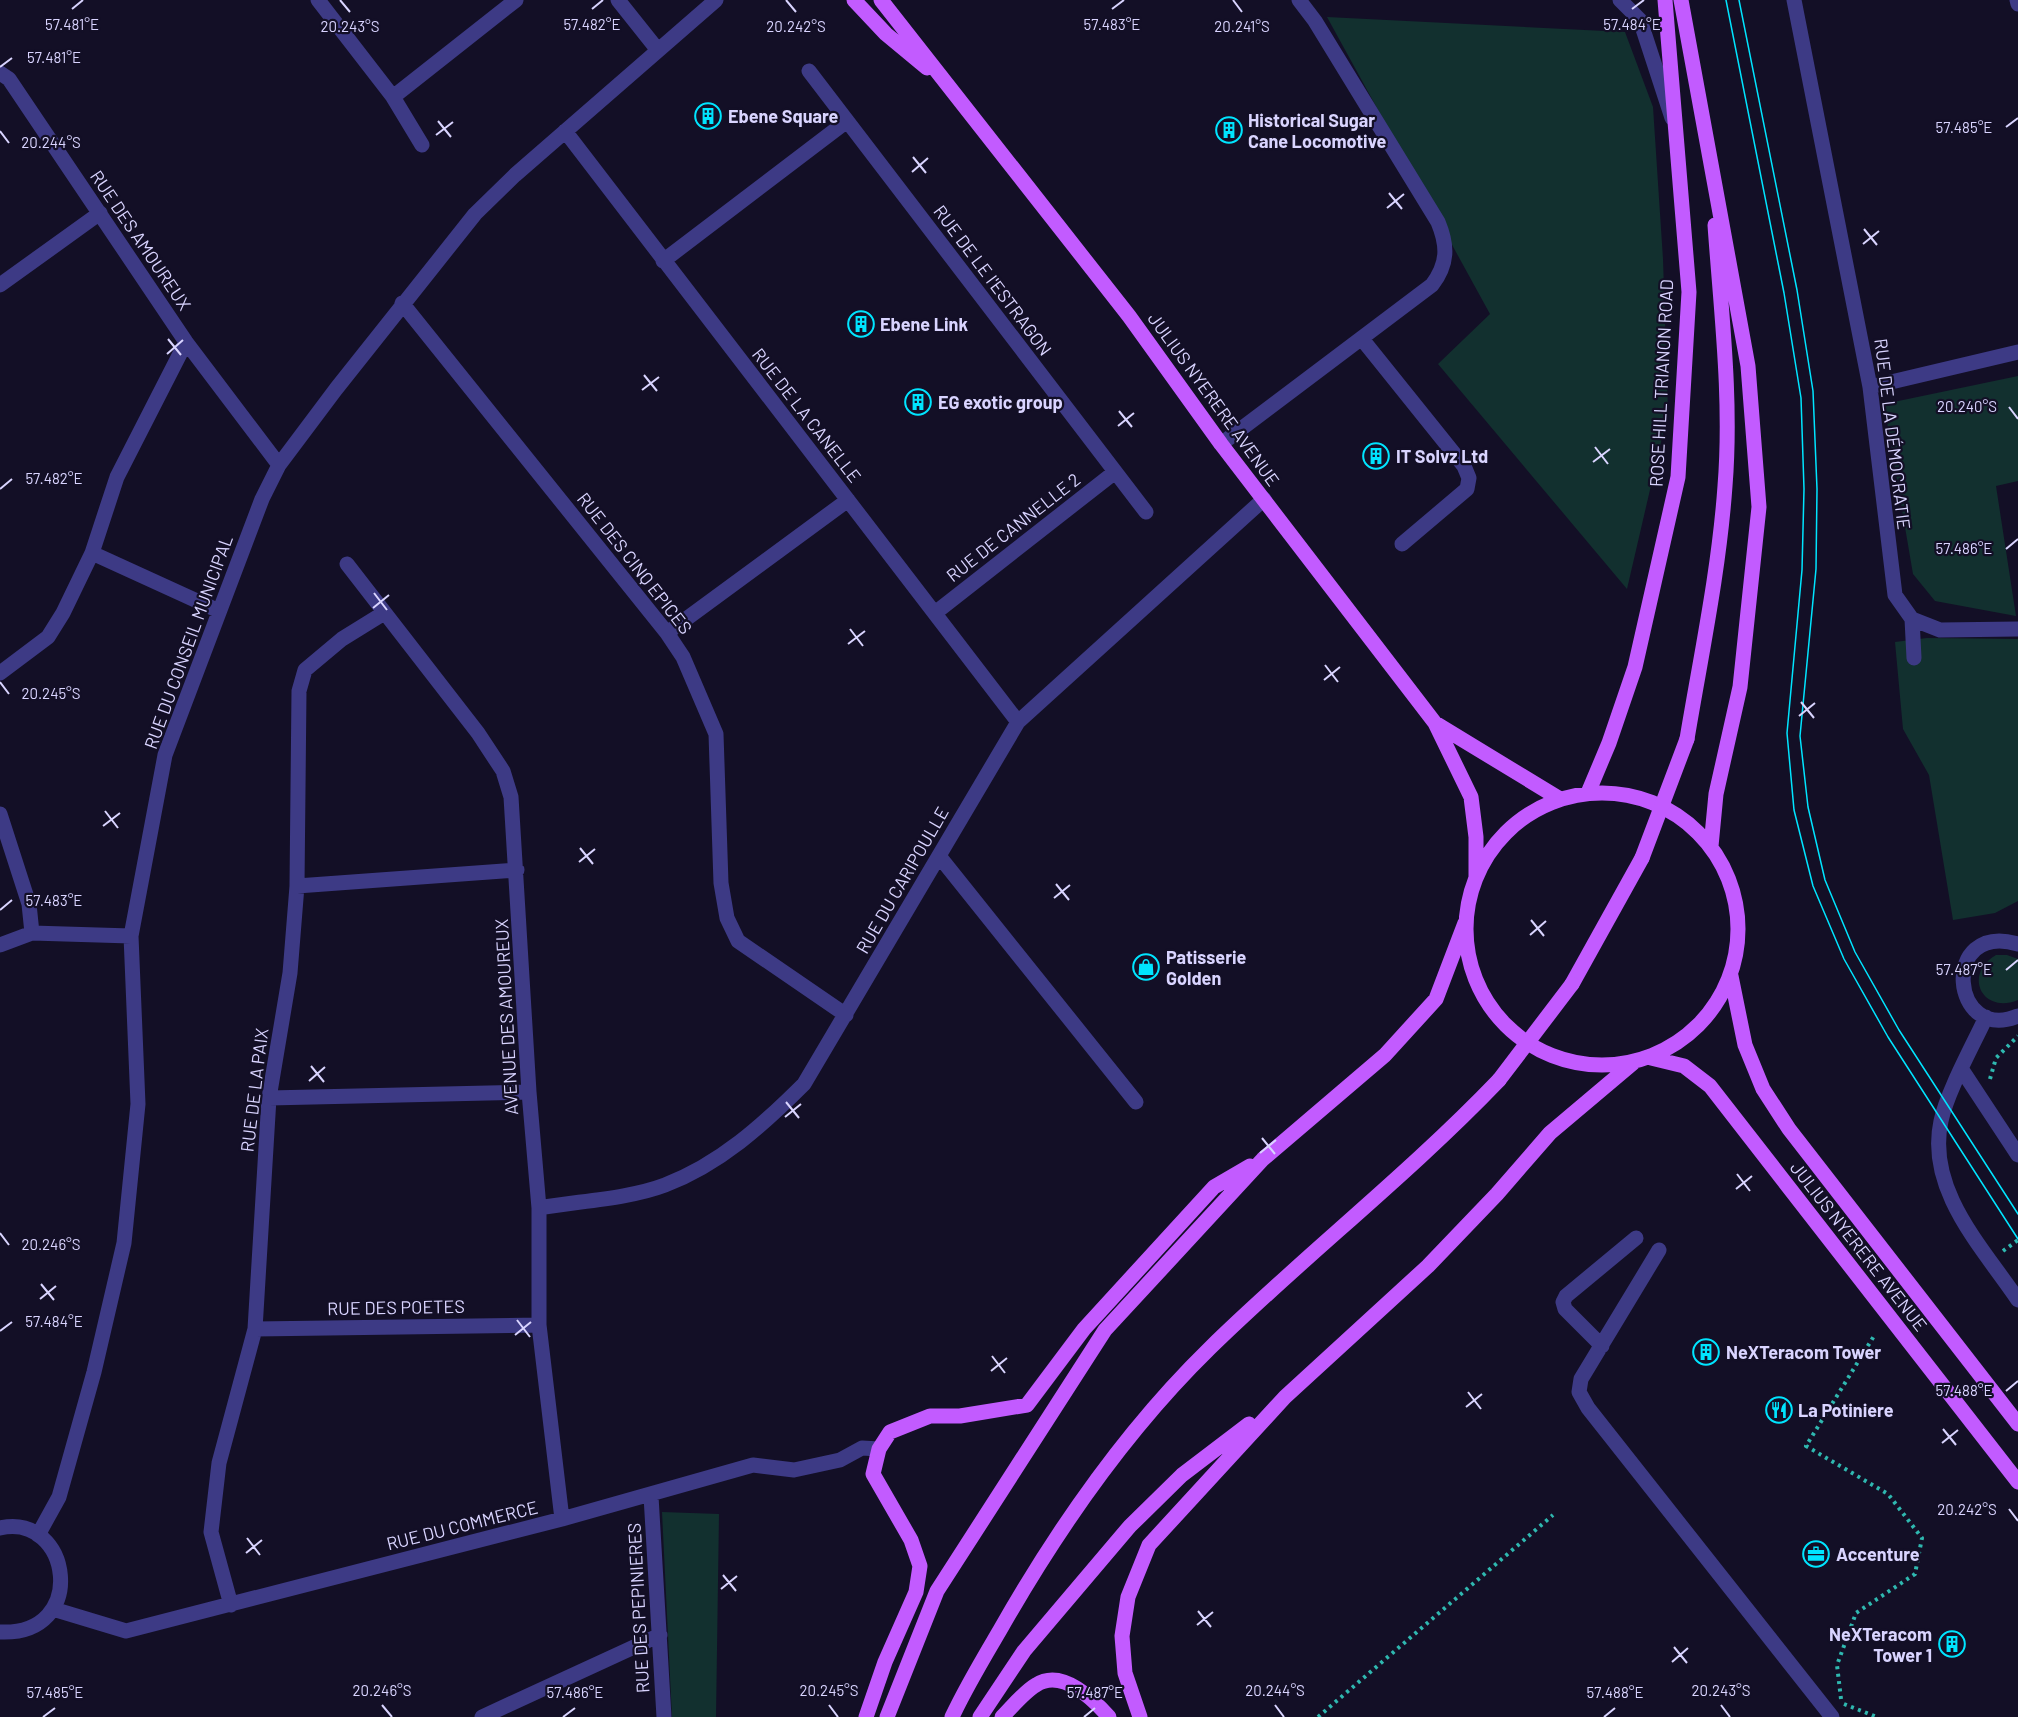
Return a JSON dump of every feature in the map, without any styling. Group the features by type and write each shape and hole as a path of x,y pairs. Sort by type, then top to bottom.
{"main road":[{"path":"854,0 886,34 956,94"},
{"name":"JULIUS NYERERE AVENUE","path":"881,0 1129,316 1221,444 1435,723 1471,797 1476,837 1476,877 1465,923 1470,965 1488,1003 1515,1034 1551,1056 1591,1066 1633,1063 1651,1058 1685,1039 1713,1011 1731,976 1738,949 1739,921 1734,893 1724,867 1711,846 1677,815 1634,796 1588,793 1560,799 1525,816 1496,843 1476,877"},
{"name":"JULIUS NYERERE AVENUE","path":"895,0 938,54 956,94"},
{"name":"ROSE HILL TRIANON ROAD","path":"1588,793 1609,743 1635,667 1678,477 1689,292 1665,0"},
{"path":"1681,0 1748,366 1759,507 1740,687 1716,794 1711,846"},
{"path":"952,1717 1038,1563 1083,1497 1143,1422 1208,1349 1278,1283 1455,1126 1499,1080 1572,984 1642,858 1687,739 1717,563 1725,484 1725,358 1708,138"},
{"name":"JULIUS NYERERE AVENUE","path":"1435,723 1560,799"},
{"path":"886,1717 937,1591 1105,1330 1263,1159 1385,1055 1436,999 1465,923"},
{"name":"JULIUS NYERERE AVENUE","path":"1731,976 1745,1045 1763,1089 1789,1129 2018,1424"},
{"name":"JULIUS NYERERE AVENUE","path":"1651,1058 1684,1066 1710,1086 2018,1482"},
{"path":"1140,1717 1125,1673 1122,1636 1128,1597 1149,1545 1285,1397 1428,1266 1497,1194 1550,1133 1633,1063"},
{"path":"866,1717 885,1662 916,1592 920,1566 911,1540 873,1474 879,1449 890,1432 930,1416 960,1416 1027,1405 1084,1329 1214,1187 1263,1159"},
{"path":"980,1717 1024,1651 1130,1526 1182,1475 1285,1397"},
{"path":"1002,1717 1037,1684 1055,1681 1074,1686 1098,1704 1109,1717"}],"street":[{"path":"318,0 393,98 422,145"},
{"path":"393,98 516,0"},
{"path":"618,0 657,50"},
{"name":"RUE DU CONSEIL MUNICIPAL","path":"38,1535 59,1497 94,1372 124,1243 138,1104 131,936 165,755 262,499 279,465 402,303 476,214 515,175 716,0"},
{"path":"1221,444 1432,285 1441,273 1446,253 1446,241 1438,222 1315,21 1299,0"},
{"path":"1315,0 1315,21"},
{"path":"1620,0 1640,20 1677,136"},
{"name":"RUE DE LA DÉMOCRATIE","path":"1794,0 1870,387 1895,595 1912,619"},
{"name":"RUE DE LE I'ESTRAGON","path":"809,70 1146,513"},
{"name":"RUE DES AMOUREUX","path":"0,73 9,78 186,342"},
{"path":"663,261 847,121"},
{"name":"RUE DE LA CANELLE","path":"565,131 1018,722"},
{"path":"0,285 100,213"},
{"name":"RUE DES CINQ EPICES","path":"402,303 668,633 682,657 716,734 721,883 727,918 738,941 846,1015"},
{"path":"1362,339 1456,456 1469,478 1467,489 1402,544"},
{"path":"0,673 48,637 63,613 92,553 117,477 186,342 279,465"},
{"path":"1870,387 2018,352"},
{"name":"RUE DE CANNELLE 2","path":"935,613 1115,472"},
{"path":"668,633 848,500"},
{"name":"RUE DU CARIPOULLE","path":"539,1208 664,1186 725,1153 766,1122 804,1084 1018,722 1264,500"},
{"path":"92,553 219,611"},
{"name":"AVENUE DES AMOUREUX","path":"346,564 478,733 503,771 511,796 529,1092 539,1208 539,1325 562,1520"},
{"name":"RUE DE LA PAIX","path":"231,1605 211,1532 219,1463 255,1329 270,1098 290,973 297,886 296,764 299,691 305,670 342,639 384,613"},
{"path":"1914,658 1912,619 1940,630 2018,629"},
{"path":"0,814 29,904 32,933"},
{"path":"939,856 1136,1102"},
{"path":"297,886 517,870"},
{"path":"0,945 32,933 131,936"},
{"path":"2018,944 2005,940 1992,941 1980,946 1963,966 1963,990 1968,1001 1986,1017 1998,1020 2018,1016"},
{"path":"1986,1017 1941,1121 1940,1167 1947,1191 1959,1213 2018,1300"},
{"path":"1962,1070 2018,1155"},
{"path":"270,1098 529,1092"},
{"path":"1602,1346 1565,1309 1563,1302 1566,1296 1636,1238"},
{"path":"1659,1250 1581,1379 1579,1392 1588,1408 1832,1717"},
{"name":"RUE DES POETES","path":"255,1329 539,1325"},
{"name":"RUE DU COMMERCE","path":"53,1610 126,1631 562,1520 753,1465 794,1470 840,1460 862,1448 879,1449"},
{"name":"RUE DES PEPINIERES","path":"651,1496 664,1717"},
{"path":"0,1528 22,1528 38,1535 51,1548 60,1564 62,1582 53,1610 35,1626 18,1632 0,1632"},
{"path":"482,1717 660,1635"}],"path":[{"path":"1982,1100 1989,1096 1990,1071 1996,1058 2018,1036"},
{"path":"2002,1251 2018,1240"},
{"path":"1996,1242 2007,1259"},
{"path":"1874,1336 1806,1446 1888,1494 1922,1538 1915,1574 1856,1613 1837,1665 1842,1703 1877,1717"},
{"path":"1318,1717 1553,1515"}],"green space":[{"path":"1327,17 1625,32 1653,107 1663,259 1668,412 1627,589 1438,364 1490,314"},
{"path":"2018,376 2018,481 1996,486 2016,616 1935,601 1913,574 1884,404"},
{"path":"1927,638 2018,639 2018,901 1995,913 1953,920 1929,775 1903,729 1895,642"},
{"path":"1996,955 2007,955 2018,959 2018,1000 2006,1003 1995,1002 1981,991 1980,973 1986,963"},
{"path":"662,1512 719,1514 716,1717 672,1717"}],"tram line":[{"path":"1726,0 1784,293 1801,398 1804,489 1802,570 1787,733 1794,810 1813,886 1844,959 1888,1037 2018,1239"},
{"path":"1739,0 1797,290 1813,391 1817,489 1816,569 1800,736 1808,807 1825,880 1855,952 1899,1030 2018,1214"}],"place":[{"name":"Ebene Square","path":"708,116"},
{"name":"Historical Sugar Cane Locomotive","path":"1229,130"},
{"name":"Ebene Link","path":"861,324"},
{"name":"EG exotic group","path":"918,402"},
{"name":"IT Solvz Ltd","path":"1376,456"},
{"name":"Patisserie Golden","path":"1146,967"},
{"name":"NeXTeracom Tower","path":"1706,1352"},
{"name":"La Potiniere","path":"1779,1410"},
{"name":"Accenture","path":"1816,1554"},
{"name":"NeXTeracom Tower 1","path":"1952,1644"}]}
